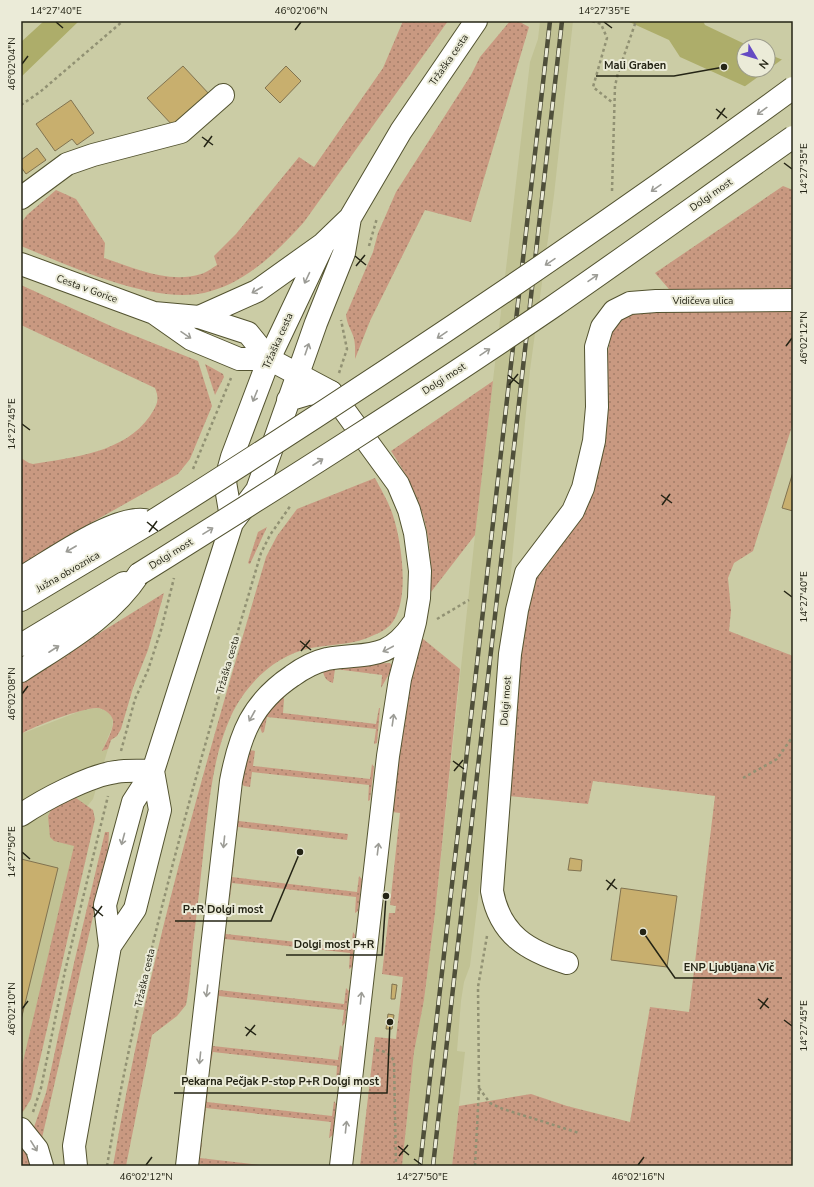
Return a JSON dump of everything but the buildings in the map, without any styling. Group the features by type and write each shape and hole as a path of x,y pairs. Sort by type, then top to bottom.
{"main road":[{"name":"Tržaška cesta","path":"232,523 225,482 243,425 269,359 324,243 350,218 401,131 476,21"},
{"path":"21,578 110,537 141,519 153,521 391,369 580,242 793,88"},
{"path":"21,198 67,164 94,155 181,132 223,95"},
{"name":"Dolgi most","path":"91,614 140,574 313,466 464,366 553,306 793,137"},
{"name":"Tržaška cesta","path":"64,1166 75,1156 110,946 105,905 133,802 153,771 232,523 257,490 288,400 344,253 350,218"},
{"path":"199,317 257,291 324,243"},
{"name":"Cesta v Gorice","path":"21,264 154,313 191,339 238,359 269,359"},
{"name":"Vidičeva ulica","path":"614,311 630,303 656,301 793,300"},
{"name":"Dolgi most","path":"567,963 543,955 516,939 504,924 492,891 510,654 517,610 526,573 573,511 583,488 594,441 597,408 596,347 602,327 614,311"},
{"name":"Cesta v Gorice","path":"154,313 199,317 248,333 269,359 331,392"},
{"path":"288,400 308,394 331,392 391,472 406,503 415,533 420,571 419,598 415,622 400,679 388,756 342,1166"},
{"name":"Južna obvoznica","path":"21,600 110,537"},
{"path":"21,645 91,614"},
{"path":"21,671 91,614"},
{"path":"187,1166 231,781 249,722 269,693 301,669 329,659 379,653 400,641 415,622"},
{"name":"Tržaška cesta","path":"110,946 135,909 160,810 153,771"},
{"path":"21,815 35,805 100,775 115,772 153,771"},
{"path":"26,1123 37,1148 42,1166"}],"path":[{"path":"21,105 40,92 123,21"},
{"path":"592,21 601,24 607,38 593,87 614,103"},
{"path":"618,73 636,21"},
{"path":"368,248 377,216"},
{"path":"331,392 347,349 341,318 342,313"},
{"path":"193,472 232,376"},
{"name":"Tržaška cesta","path":"107,1166 127,1058 147,967 191,793 261,553 270,535 292,504"},
{"path":"125,738 135,699 148,670 161,630 173,584 174,574"},
{"path":"415,622 431,623 468,600"},
{"path":"743,778 777,759 793,736"},
{"path":"26,1123 41,1088 65,971 104,811"},
{"path":"475,1166 479,1088 478,987 488,932"},
{"path":"373,1050 384,1051 390,1055 394,1061 396,1166"},
{"path":"479,1088 490,1103 502,1109 578,1133"}],"shaded area":[{"path":"44,21 79,21 21,77 21,42"},
{"path":"403,21 448,21 304,222 271,255 247,274 219,289 204,293 183,295 160,293 136,288 86,273 21,246 21,223 27,215 56,190 76,199 105,243 104,258 152,274 164,276 189,277 207,272 217,265 214,256 236,234 299,157 314,167 383,68"},
{"path":"510,21 518,21 529,27 471,222 425,210 370,321 355,359 354,339 346,315 373,252 378,233 396,192 471,75 480,57"},
{"path":"540,21 573,21 554,195 530,370 511,571 504,672 485,841 470,966 464,982 461,1001 457,1051 465,1052 452,1166 402,1166 414,1052 424,1000 435,913 475,535 530,62 538,39"},
{"path":"627,21 703,21 705,25 736,40 736,78 776,78 776,57 793,64 793,108 680,57 669,40"},
{"path":"783,186 793,190 793,293 675,296 655,273"},
{"path":"21,285 113,327 198,361 212,406 190,459 178,474 82,528 85,532 21,569 21,458 33,464 65,459 112,446 127,438 150,416 156,405 157,392 155,388 21,325"},
{"path":"793,308 793,423 753,551 734,563 728,578 731,611 729,631 793,656 793,1166 452,1166 459,1106 531,1094 567,1106 630,1122 650,1007 689,1012 715,796 593,781 588,804 509,796 515,689 532,575 566,533 607,358 612,328 626,314 637,311"},
{"path":"205,364 223,374 224,377 215,395"},
{"path":"493,381 475,535 431,592 430,552 424,518 411,486 391,451"},
{"path":"375,478 395,521 401,550 403,581 399,609 390,625 377,634 359,641 311,648 285,657 274,664 253,682 237,704 221,743 212,784 186,1005 177,1016 152,1035 126,1166 113,1166 143,1012 180,859 266,557 277,536 297,509"},
{"path":"267,527 250,564 248,563 258,532"},
{"path":"164,593 148,650 133,688 121,729 117,736 111,740 108,749 102,751 111,732 113,720 109,713 99,708 70,714 47,722 21,734 21,682"},
{"path":"422,638 460,669 435,913 424,1000 414,1052 402,1166 360,1166 375,1037 396,1039 403,977 382,974 389,913 395,913 396,906 390,905 400,813 392,812 407,697"},
{"path":"390,663 393,667 381,688 382,675 335,669 333,683 326,679 323,671 330,665"},
{"path":"282,695 284,699 283,713 376,724 380,708 377,743 374,744 376,729 267,717 264,732 262,733 259,724"},
{"path":"98,708 108,711 113,719 112,728 102,751 108,749 93,799 85,809 27,1107 22,1113 21,734 83,710"},
{"path":"250,750 255,751 253,766 370,779 372,764 374,767 370,800 368,801 369,785 252,772 250,787 244,786 241,783"},
{"path":"76,798 93,810 95,819 31,1099 22,1113 21,1070 74,846 54,841 50,837 48,816 51,810 70,799"},
{"path":"239,806 239,821 348,834 347,840 238,827 235,842"},
{"path":"105,832 109,832 108,852 42,1138 34,1127 46,1093 74,963"},
{"path":"232,862 234,862 232,877 357,892 359,876 362,879 358,911 355,913 356,897 232,883 230,899"},
{"path":"226,918 226,934 351,948 353,932 355,935 352,967 349,969 350,953 225,939 223,955 221,954"},
{"path":"220,974 219,990 344,1004 346,988 349,991 345,1023 342,1026 344,1010 219,996 217,1011 215,1010"},
{"path":"214,1030 213,1046 338,1060 340,1045 342,1047 339,1079 336,1082 337,1066 213,1052 210,1067"},
{"path":"208,1086 207,1102 332,1116 334,1101 336,1104 333,1135 329,1138 331,1122 206,1108 204,1124 202,1122"},
{"path":"200,1143 202,1143 200,1158 268,1166 216,1166 200,1164 199,1166 196,1166"},
{"path":"24,1148 30,1157 32,1166 21,1166 21,1156"}],"pier":[{"path":"784,58 793,62 792,110 744,87 756,78 776,78 776,64"}],"railway":[{"path":"420,1166 550,21"},
{"path":"433,1166 562,21"}],"place":[{"name":"Mali Graben","path":"724,67"},
{"name":"P+R Dolgi most","path":"300,852"},
{"name":"Dolgi most P+R","path":"386,896"},
{"name":"ENP Ljubljana Vič","path":"643,932"},
{"name":"Pekarna Pečjak P-stop P+R Dolgi most","path":"390,1022"}]}
